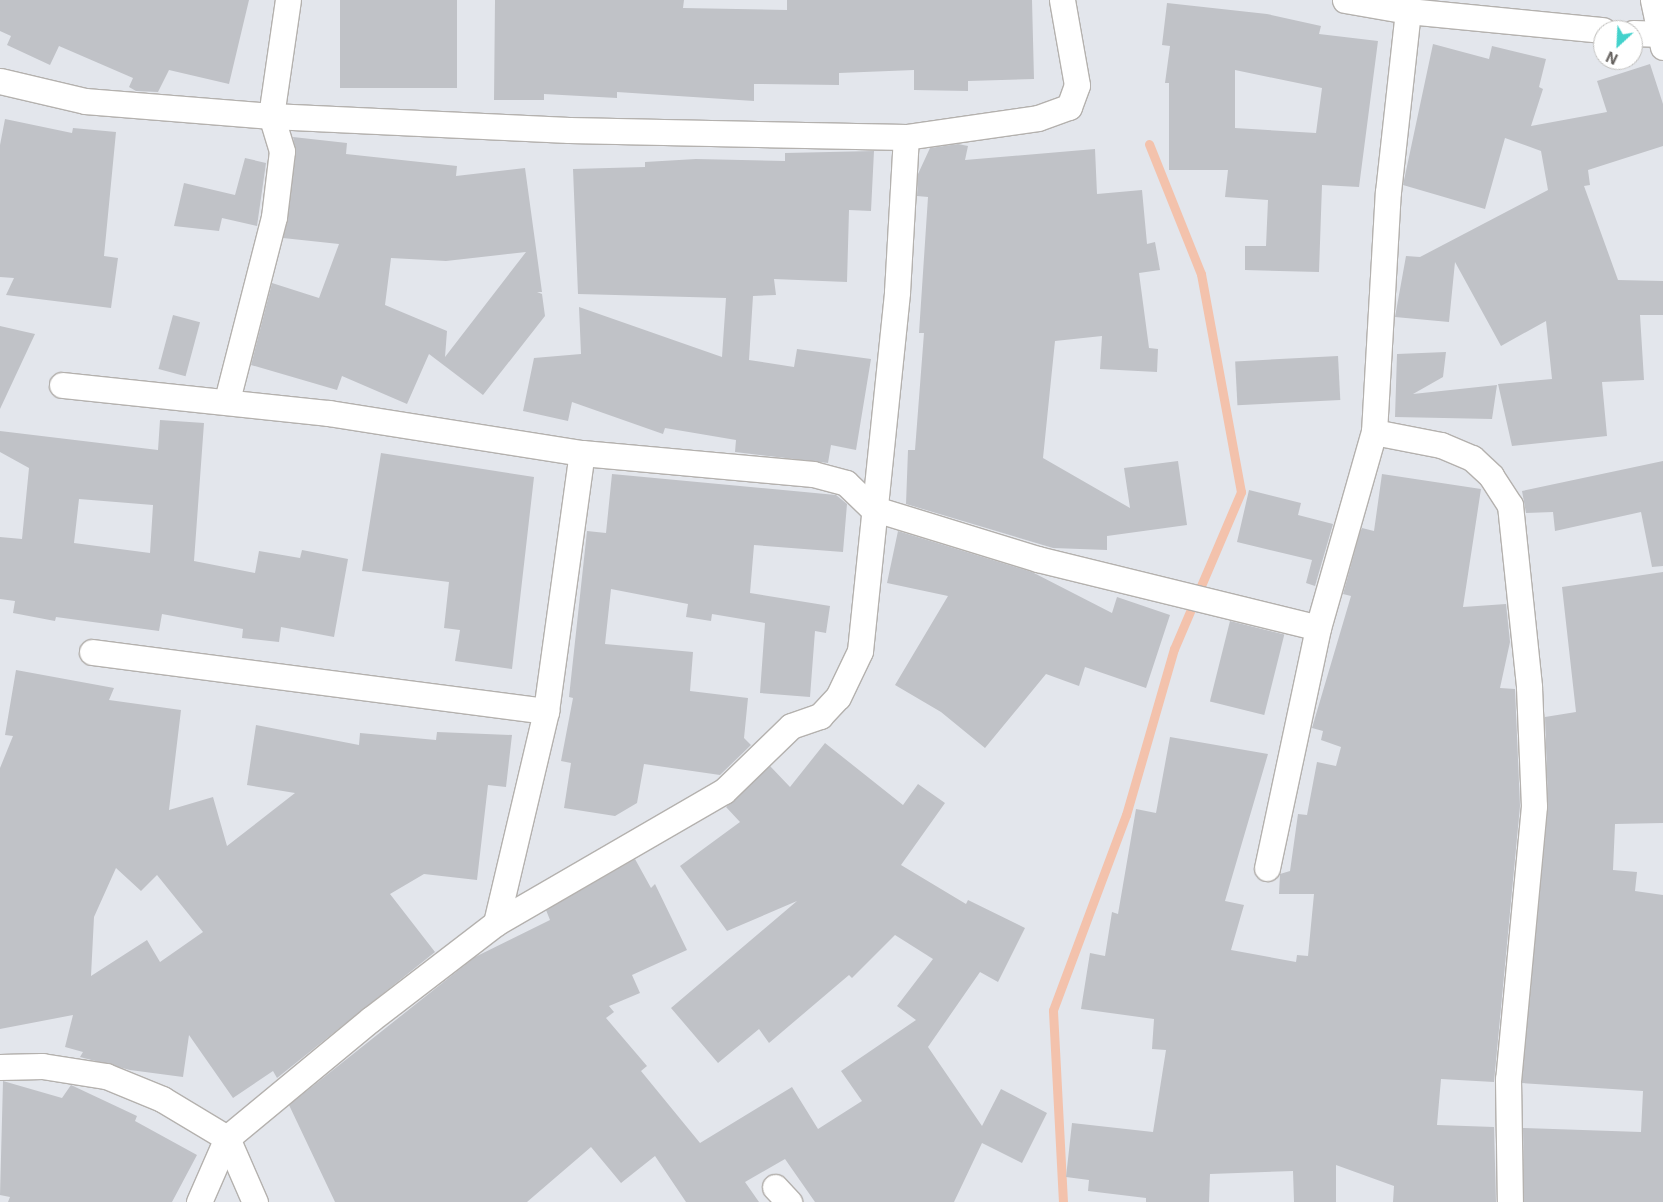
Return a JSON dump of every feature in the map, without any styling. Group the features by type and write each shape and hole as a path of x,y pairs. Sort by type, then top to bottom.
{"street":[{"path":"227,400 274,217 282,151 271,116 288,0"},
{"path":"0,81 85,100 271,116 569,130 906,137 1038,118 1069,107 1077,86 1062,0"},
{"path":"1345,0 1408,11 1593,29"},
{"path":"1643,35 1661,39 1653,0"},
{"path":"1267,868 1318,628 1374,432 1388,192 1408,11"},
{"path":"200,1202 227,1138 496,923 724,791 791,726 820,716 838,697 860,651 872,508 897,292 906,137"},
{"path":"62,385 227,400 582,453 813,474 846,483 872,508 1038,559 1318,628"},
{"path":"1374,432 1440,445 1472,458 1491,476 1510,505 1529,687 1534,806 1508,1079 1510,1202"},
{"path":"496,923 546,710 582,453"},
{"path":"92,652 546,710"},
{"path":"0,1067 42,1066 106,1076 162,1099 227,1138 255,1202"}],"building":[{"path":"0,0 249,0 229,84 169,70 158,92 136,91 129,87 133,78 59,46 50,65 7,45 11,36 0,31"},
{"path":"340,0 457,0 457,88 340,88"},
{"path":"495,0 684,0 683,8 787,10 787,0 1032,0 1034,79 968,81 968,91 914,90 914,70 839,73 839,85 754,84 754,101 617,92 617,98 544,94 544,100 494,100"},
{"path":"1167,3 1267,14 1321,26 1319,34 1378,41 1359,187 1322,185 1319,272 1245,270 1245,246 1266,246 1268,200 1225,197 1228,170 1169,170 1169,83 1165,83 1170,46 1162,45","holes":["1235,70 1322,88 1316,133 1235,128"]},
{"path":"1433,44 1489,59 1492,46 1546,59 1539,87 1543,89 1531,126 1607,112 1597,81 1631,70 1643,70 1643,66 1650,64 1663,104 1663,146 1588,170 1590,185 1584,186 1618,280 1663,281 1663,315 1640,315 1644,380 1602,382 1607,436 1512,446 1498,384 1552,379 1546,321 1501,346 1455,262 1449,322 1395,317 1406,256 1420,257 1548,190 1541,151 1505,138 1485,209 1403,185"},
{"path":"5,119 72,133 73,128 116,132 104,256 118,258 111,308 6,295 14,278 0,277 0,145"},
{"path":"293,137 347,143 346,154 457,166 456,176 525,168 542,292 537,292 542,294 545,316 483,395 429,354 407,404 342,376 337,390 251,365 272,283 319,298 339,244 283,238 296,153","holes":["526,252 445,357 447,331 385,305 391,258 446,261"]},
{"path":"958,144 968,146 965,160 1095,149 1097,194 1142,190 1147,244 1155,242 1160,270 1139,273 1149,348 1158,349 1157,372 1100,369 1102,336 1055,341 1043,458 1130,508 1124,468 1178,461 1187,525 1107,536 1107,550 1053,548 906,504 908,450 915,450 924,333 919,333 928,197 917,196 918,174 930,148"},
{"path":"874,151 871,211 849,210 847,282 774,279 776,295 753,296 749,360 794,367 797,349 871,359 856,450 831,445 828,463 735,452 736,440 665,428 663,434 572,402 568,421 523,411 534,358 581,354 579,307 722,357 726,298 578,294 573,169 645,167 645,162 696,159 785,161 785,153"},
{"path":"245,158 266,163 257,226 222,218 219,231 174,226 184,183 235,195"},
{"path":"173,315 200,322 186,376 159,369"},
{"path":"0,326 35,334 0,409"},
{"path":"1446,352 1443,377 1413,394 1497,385 1492,419 1395,417 1397,354"},
{"path":"1338,356 1340,400 1237,405 1235,361"},
{"path":"160,420 204,423 194,561 255,573 259,551 300,558 302,550 348,559 334,637 281,627 279,642 242,638 243,629 162,614 159,631 56,617 55,621 13,613 15,601 0,599 0,537 22,539 29,468 0,452 0,431 158,450","holes":["79,499 153,505 150,553 74,543"]},
{"path":"381,453 534,477 512,669 455,661 460,630 444,628 449,582 362,571"},
{"path":"1663,461 1663,566 1652,567 1641,512 1555,531 1553,512 1526,513 1522,491"},
{"path":"612,474 836,495 847,504 843,552 754,545 750,593 830,606 826,633 815,631 810,697 760,693 765,623 712,614 711,621 686,617 688,604 611,589 605,644 693,652 690,691 748,698 744,738 751,745 720,775 644,764 637,803 615,816 564,808 571,763 561,761 573,698 569,697 587,531 606,533"},
{"path":"1382,474 1481,489 1463,607 1506,604 1510,642 1500,688 1515,689 1520,806 1494,1082 1441,1079 1437,1125 1494,1127 1496,1202 1393,1202 1394,1186 1336,1165 1336,1202 1294,1202 1293,1171 1210,1174 1209,1202 1146,1202 1146,1198 1088,1191 1089,1180 1066,1177 1072,1123 1153,1132 1166,1050 1152,1049 1154,1019 1081,1009 1090,953 1105,956 1112,912 1118,914 1136,809 1156,813 1170,737 1268,754 1225,901 1244,905 1231,950 1296,962 1297,955 1308,956 1314,894 1279,894 1280,874 1290,871 1298,814 1307,815 1317,762 1336,766 1341,747 1321,740 1323,731 1312,728 1351,596 1343,594 1360,532 1362,528 1374,531"},
{"path":"1249,490 1301,503 1298,515 1333,524 1315,586 1306,583 1312,560 1237,542"},
{"path":"898,531 1032,572 1112,613 1117,597 1170,615 1146,688 1085,667 1079,686 1046,674 985,748 941,712 895,685 948,596 887,583"},
{"path":"1663,572 1663,823 1615,824 1613,870 1637,872 1635,891 1663,895 1663,1202 1524,1202 1523,1128 1641,1132 1643,1091 1522,1083 1522,1080 1548,807 1545,717 1576,712 1562,587"},
{"path":"1230,621 1284,635 1264,715 1210,702"},
{"path":"16,670 114,688 109,700 181,710 169,810 213,797 227,846 295,793 247,785 256,725 359,745 360,733 436,740 437,732 512,735 506,787 488,785 477,880 424,874 390,894 435,952 277,1078 273,1071 233,1098 189,1035 183,1077 130,1070 80,1057 83,1052 65,1047 73,1015 0,1029 0,768 13,736 5,735","holes":["116,868 141,891 157,875 203,932 160,962 147,940 91,976 94,917"]},
{"path":"825,743 903,805 918,784 945,803 901,865 966,904 968,900 1025,928 998,982 980,972 928,1047 982,1126 1001,1089 1047,1113 1022,1163 982,1143 954,1202 815,1202 785,1159 745,1182 759,1202 686,1202 655,1156 621,1183 591,1147 527,1202 335,1202 289,1105 475,957 550,920 546,910 635,859 651,888 655,884 687,950 632,975 640,993 609,1006 614,1012 606,1018 647,1066 641,1071 700,1143 792,1087 818,1129 862,1101 841,1071 916,1020 897,1006 933,959 895,935 852,978 849,975 769,1043 759,1029 718,1063 671,1008 797,901 727,931 680,866 740,822 726,807 770,766 790,787"},
{"path":"3,1081 62,1098 71,1085 137,1116 135,1121 197,1155 172,1202 8,1202 10,1197 0,1195"}],"waterway":[{"path":"1063,1202 1053,1010 1126,815 1174,649 1241,492 1201,274 1149,144"}]}
